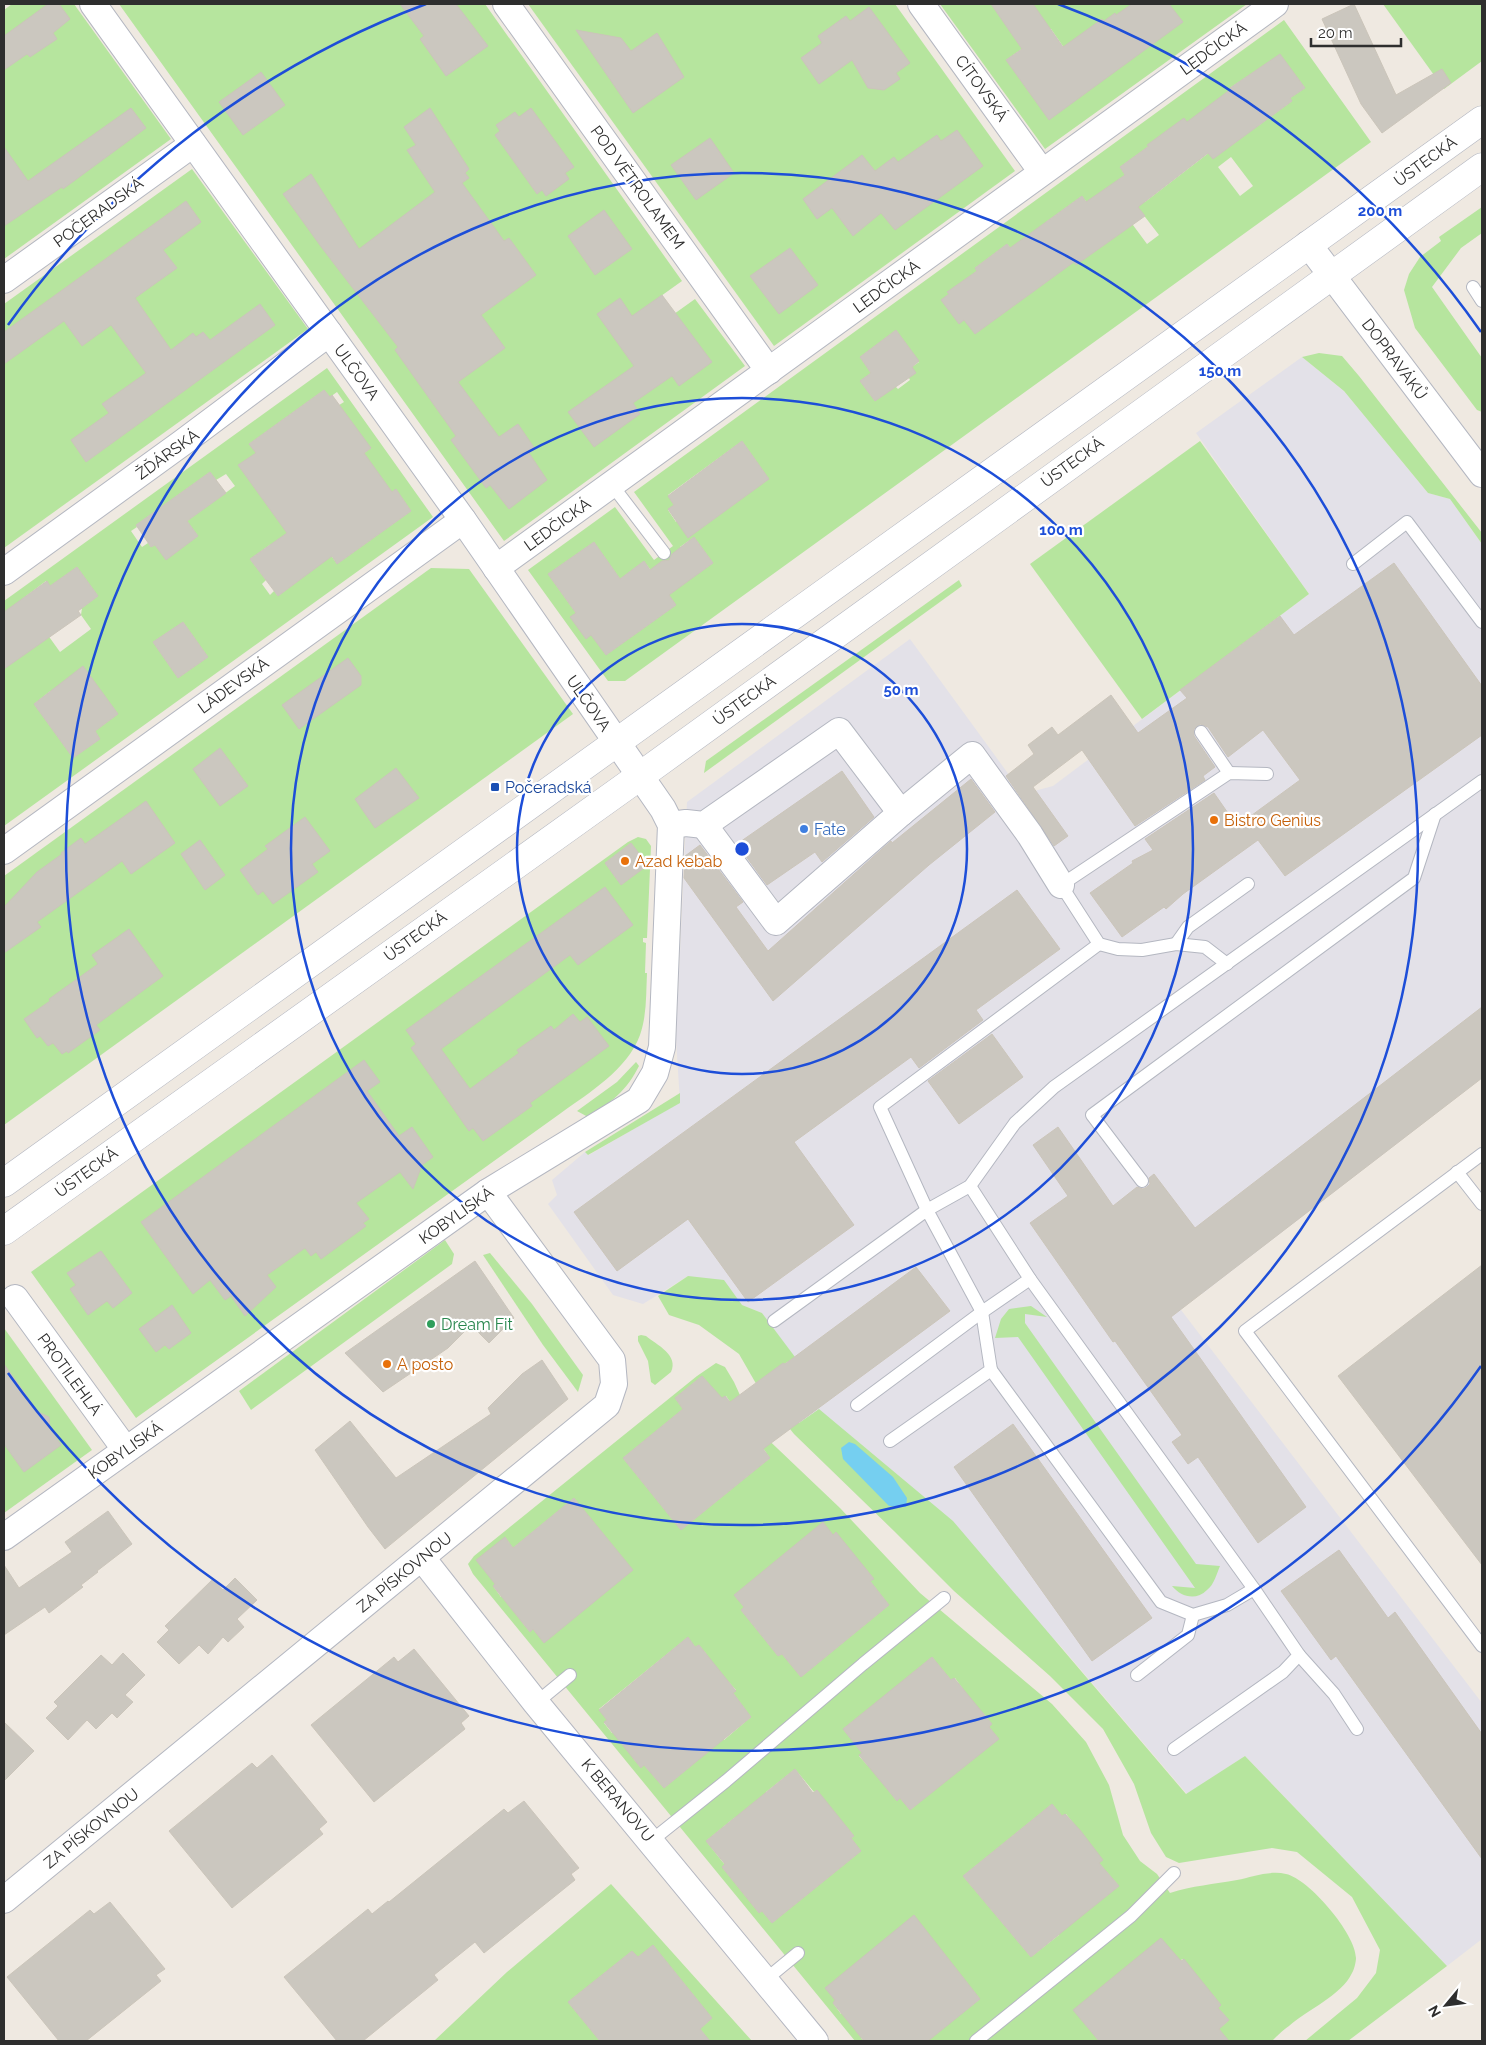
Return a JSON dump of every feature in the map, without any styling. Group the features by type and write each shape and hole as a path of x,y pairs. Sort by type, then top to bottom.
{"main road":[{"name":"ÚSTECKÁ","path":"4,1183 1482,120"},
{"name":"ÚSTECKÁ","path":"4,1231 640,776 1482,167"}],"street":[{"name":"ULČOVA","path":"92,4 463,520 640,776"},
{"name":"POD VĚTROLAMEM","path":"506,4 769,371"},
{"name":"CÍTOVSKÁ","path":"921,4 1042,172"},
{"name":"LEDČICKÁ","path":"496,568 1275,4"},
{"name":"POČERADSKÁ","path":"4,280 193,144"},
{"name":"DOPRAVÁKŮ","path":"1308,244 1482,474"},
{"name":"ŽĎÁRSKÁ","path":"4,572 182,443 329,333"},
{"name":"LÁDEVSKÁ","path":"4,851 463,520"},
{"path":"640,776 671,825 686,823 704,825 839,731 901,813"},
{"path":"704,825 776,922 901,813 972,755 1030,835 1061,885"},
{"name":"KOBYLISKÁ","path":"4,1537 488,1192 638,1100 655,1073 662,1047 671,825"},
{"name":"ZA PÍSKOVNOU","path":"4,1900 607,1405 614,1384 612,1360 488,1192"},
{"name":"PROTILEHLÁ","path":"16,1298 125,1449"},
{"name":"K BERANOVU","path":"422,1558 536,1703 815,2041"}],"lane":[{"path":"1473,287 1482,301"},
{"path":"612,485 664,553"},
{"path":"1353,564 1407,522 1482,622"},
{"path":"1201,732 1229,774"},
{"path":"1227,964 1205,947 1176,944 1142,950 1118,949 1099,944 1061,885 1229,774 1267,774"},
{"path":"774,1321 928,1210 970,1186 1015,1123 1054,1087 1482,781"},
{"path":"1142,1181 1092,1115 1414,878 1435,814"},
{"path":"1176,944 1188,927 1248,884"},
{"path":"1099,944 880,1107 928,1210 982,1312 991,1370 1161,1602 1193,1615 1227,1605 1254,1589"},
{"path":"1482,1154 1245,1331 1482,1646"},
{"path":"1457,1172 1482,1204"},
{"path":"970,1186 1030,1279 1254,1589 1299,1655 1334,1694 1358,1729"},
{"path":"857,1405 982,1312 1030,1279"},
{"path":"890,1441 991,1370"},
{"path":"651,1841 726,1781 863,1664 944,1598"},
{"path":"1136,1675 1188,1635 1193,1615"},
{"path":"1174,1750 1283,1672 1299,1655"},
{"path":"536,1703 570,1675"},
{"path":"976,2041 1130,1916 1174,1873"},
{"path":"765,1980 798,1953"}],"shaded area":[{"path":"1302,357 1344,391 1428,493 1450,499 1482,544 1482,1078 1202,1294 1166,1248 1145,1263 1482,1703 1482,1939 1447,1966 1245,1756 1187,1794 1058,1643 799,1423 765,1376 783,1363 762,1313 742,1305 688,1276 643,1304 613,1295 548,1204 557,1195 552,1180 585,1152 589,1155 680,1102 676,1039 687,802 910,639 1023,794 1053,786 1309,594 1196,433"}],"green space":[{"path":"12,4 74,4 171,139 4,259 4,10"},
{"path":"119,4 485,4 682,281 661,296 674,314 695,299 745,366 504,541"},
{"path":"528,4 895,4 1015,171 774,346"},
{"path":"940,4 1247,4 1045,149","holes":["1051,29 1092,88 1006,60"]},
{"path":"1383,4 1482,4 1482,61 1444,89"},
{"path":"1284,20 1371,142 625,681 608,681 528,570 615,507 654,560 673,546 634,492","holes":["1280,55 1305,88 1290,98 1292,101 1258,126 1231,87","1148,145 1210,152 1145,202 1135,188 1118,180 1125,175 1120,167","1231,157 1253,186 1240,196 1218,167","1082,196 1113,238 1076,264 1046,222","1142,213 1159,235 1147,244 1130,221","1007,244 1012,250 959,323 942,300 949,294 948,292 977,271 975,268","896,330 919,362 912,367 910,380 898,389 895,386 875,401 860,381 871,373 860,357","742,441 768,478 676,522 668,510 674,505 668,495","694,537 713,563 699,573 680,547","594,542 620,579 644,561 676,605 606,655 548,574"]},
{"path":"192,169 308,329 4,548 4,304"},
{"path":"1482,207 1482,233 1461,248 1432,287 1482,358 1482,412 1477,410 1415,328 1404,290 1409,274 1420,257 1441,241 1439,237"},
{"path":"1319,353 1342,356 1482,533 1482,544 1450,499 1428,493 1344,391 1302,357"},
{"path":"327,368 433,517 4,826 4,669 12,662 4,649 4,601","holes":["324,390 330,397 337,392 344,402 249,444","371,448 341,470 329,454","210,472 216,480 226,474 235,486 187,521 198,536 166,559 155,545 151,547 148,543 142,547 131,531 137,527 136,525","396,490 411,511 337,564 317,535","271,544 299,580 278,596 274,591 270,595 262,584 266,580 250,559","77,567 98,596 82,608 81,615 91,629 60,652 22,599 46,581 50,586","183,622 208,657 178,678 153,642","88,674 118,714 95,731 100,739 73,758 34,704 49,692"]},
{"path":"1200,441 1309,594 1142,719 1030,564"},
{"path":"431,568 469,569 573,714 4,1125 4,876"},
{"path":"959,580 962,586 704,773 706,761"},
{"path":"638,837 646,839 651,846 647,938 643,938 643,942 646,943 645,973 647,973 645,1012 640,1035 634,1048 617,1070 584,1097 136,1418 31,1272 628,842","holes":["631,843 647,865 621,885 605,863"]},
{"path":"636,1062 639,1066 634,1075 624,1089 611,1101 588,1117 577,1111 617,1082"},
{"path":"680,1093 680,1103 588,1155 585,1152"},
{"path":"445,1240 454,1254 452,1264 251,1410 239,1391"},
{"path":"490,1253 532,1304 583,1375 578,1392 543,1345 483,1255"},
{"path":"688,1276 724,1280 742,1305 762,1313 795,1357 766,1376 799,1423 819,1409 953,1521 1186,1794 1245,1756 1447,1966 1348,2041 1305,2041 1357,1998 1376,1973 1380,1950 1352,1897 1297,1852 1272,1848 1179,1863 1166,1857 1151,1833 1134,1784 1103,1729 1050,1676 954,1591 794,1434 762,1394 739,1354 699,1325 669,1315 658,1296"},
{"path":"1031,1306 1047,1317 1025,1314 1025,1323 1196,1564 1220,1566 1212,1585 1198,1596 1184,1595 1172,1586 1195,1588 1018,1337 995,1338 1001,1319 1009,1309"},
{"path":"4,1328 92,1450 4,1513"},
{"path":"638,1336 646,1336 666,1351 672,1360 671,1372 655,1385 651,1382 648,1361 638,1341"},
{"path":"716,1363 725,1367 754,1426 840,1508 920,1593 1052,1704 1086,1742 1109,1785 1123,1835 1140,1861 1157,1874 1170,1893 1261,1874 1280,1873 1296,1878 1318,1896 1330,1909 1348,1935 1356,1958 1353,1972 1347,1981 1324,2002 1296,2020 1272,2041 1225,2041 1227,2040 1219,2029 1229,2020 1218,2008 1221,2005 1212,1994 1209,1996 1183,1959 1074,2010 1099,2041 916,2041 912,2036 944,2011 952,2021 980,1999 914,1916 833,2003 841,2014 845,2012 864,2036 861,2038 864,2041 855,2041 473,1574 468,1564 474,1556 697,1376","holes":["702,1376 722,1399 726,1396 770,1458 681,1530 623,1458 683,1409 675,1398","574,1498 632,1570 544,1642 533,1629 530,1632 521,1621 524,1618 505,1595 501,1597 493,1586 496,1583 505,1537 513,1548","836,1533 861,1570 865,1568 873,1578 870,1581 889,1605 801,1677 782,1654 778,1656 741,1610 744,1607 735,1596","688,1637 695,1647 699,1645 708,1656 705,1658 724,1682 727,1680 736,1690 733,1693 751,1717 724,1740 715,1729 683,1755 692,1765 664,1788 644,1765 641,1768 632,1757 635,1754 615,1730 612,1733 604,1723 607,1720 599,1709","932,1657 951,1680 955,1678 963,1689 960,1692 983,1713 992,1724 989,1727 998,1738 910,1810 900,1798 897,1801 888,1790 891,1787 871,1764 868,1766 859,1756 862,1753 843,1729 872,1706 912,1691 904,1680","795,1769 814,1792 817,1790 842,1827 845,1825 854,1836 851,1838 861,1851 772,1923 762,1911 759,1913 722,1867 725,1865 706,1841 734,1818 774,1803 766,1792","1052,1804 1062,1816 1066,1814 1099,1863 1119,1886 1091,1908 1050,1924 1059,1935 1031,1957 963,1876"]},
{"path":"611,1884 752,2041 700,2041 706,2036 700,2029 712,2018 653,1945 638,1957 632,1951 568,2002 600,2041 434,2041 507,1972"}],"water":[{"path":"849,1442 855,1444 893,1477 907,1498 906,1507 889,1506 843,1459 841,1448"}],"building":[{"path":"48,4 59,4 70,19 53,33 57,39 30,57 27,54 4,70 4,36"},
{"path":"400,4 456,4 488,46 446,76 420,39 424,36"},
{"path":"991,4 1033,4 1063,47 1102,19 1104,21 1115,13 1116,15 1132,4 1169,4 1183,22 1049,120 1006,60 1022,49"},
{"path":"1354,4 1396,95 1442,69 1451,83 1382,133 1361,104 1322,19"},
{"path":"869,7 910,63 896,73 900,79 884,90 868,88 852,60 819,84 801,58 822,43 818,36 846,16 850,21"},
{"path":"576,30 621,38 631,51 657,33 684,77 633,113"},
{"path":"1280,54 1305,88 1290,98 1292,101 1213,159 1208,153 1138,207 1145,216 1076,265 1074,262 975,334 964,320 959,324 941,300 949,294 947,292 977,271 975,268 1007,244 1010,248 1082,196 1086,202 1125,175 1120,167 1149,146 1147,145 1184,118 1187,122 1230,88"},
{"path":"261,72 285,105 243,135 219,102"},
{"path":"131,108 146,128 63,189 62,187 4,226 4,147 28,181"},
{"path":"430,108 469,169 465,173 469,178 462,183 504,241 509,238 536,275 481,315 505,348 458,382 499,437 518,424 535,449 529,453 547,480 509,509 490,485 486,488 451,440 456,436 395,350 398,347 283,194 311,174 359,249 435,192 407,150 416,145 404,127"},
{"path":"531,108 574,167 565,173 569,179 546,196 542,190 537,194 495,135 500,131 496,125 515,112 519,117"},
{"path":"957,130 983,166 895,230 881,213 853,236 832,208 817,219 803,199 862,155 875,171 894,157 898,162 937,135 941,141"},
{"path":"710,138 734,173 696,200 671,165"},
{"path":"186,201 201,222 163,250 177,268 135,298 171,350 193,333 196,337 203,332 210,340 260,304 275,325 86,462 71,440 109,413 102,404 146,373 111,325 82,346 64,321 4,364 4,332"},
{"path":"604,210 632,249 595,275 568,236"},
{"path":"790,248 818,285 779,314 750,276"},
{"path":"662,295 712,362 679,386 672,376 633,403 640,414 594,447 568,412 634,366 597,314 620,298 632,316"},
{"path":"896,330 919,361 912,367 916,373 875,401 860,381 871,373 860,357"},
{"path":"324,390 330,397 332,395 371,448 364,453 392,492 396,489 411,511 337,564 332,556 278,596 250,559 287,533 238,465 256,453 249,444"},
{"path":"742,441 769,479 688,538 668,509 674,505 668,496"},
{"path":"210,472 226,493 187,521 198,536 166,560 155,545 151,547 136,525"},
{"path":"694,537 713,563 669,595 676,605 606,655 591,635 586,639 570,617 576,613 548,574 594,542 620,579 644,561 650,570 662,561 669,560 672,554"},
{"path":"1394,563 1482,686 1482,735 1285,876 1258,840 1183,894 1166,909 1164,907 1122,937 1090,893 1133,863 1132,861 1153,850 1145,839 1214,793 1237,826 1300,780 1263,730 1228,757 1208,727 1200,724 1194,729 1194,736 1215,767 1203,776 1205,780 1135,826 1082,750 1033,787 1068,836 1054,846 1006,776 1034,754 1028,745 1052,727 1058,735 1111,695 1138,733 1187,698 1180,690 1280,616 1294,635"},
{"path":"77,567 98,596 78,611 81,615 4,669 4,612 47,581 50,586"},
{"path":"183,622 208,657 178,678 153,642"},
{"path":"348,658 361,676 361,685 299,729 282,705"},
{"path":"83,666 118,714 95,731 100,739 73,758 34,704"},
{"path":"220,748 248,786 220,806 193,769"},
{"path":"396,768 419,798 375,828 355,799"},
{"name":"Fate","path":"842,771 874,817 822,862 815,852 767,885 737,844"},
{"path":"971,779 995,812 929,865 773,1001 684,878 685,856 700,845 743,902 736,907 768,951 891,841 892,843"},
{"path":"146,801 175,843 131,874 122,861 37,922 41,927 4,953 4,907 37,872 81,838 85,844"},
{"path":"305,817 330,851 312,864 318,872 273,904 263,891 258,895 240,870 268,849 265,846"},
{"path":"200,840 225,875 205,890 181,854"},
{"path":"631,843 648,865 621,885 605,863"},
{"path":"605,887 633,925 578,965 570,955 441,1049 470,1089 519,1053 517,1050 551,1026 554,1030 573,1014 580,1022 587,1017 609,1046 530,1103 532,1106 483,1141 473,1128 469,1131 411,1048 416,1044 406,1030"},
{"path":"1017,890 1060,949 976,1010 983,1020 919,1068 911,1057 794,1142 854,1225 748,1302 688,1219 617,1271 574,1212"},
{"path":"129,929 163,976 96,1025 100,1030 68,1053 67,1051 62,1054 53,1043 48,1046 40,1036 37,1038 24,1019 98,964 92,955"},
{"path":"1482,1007 1482,1078 1171,1317 1306,1507 1258,1543 1198,1457 1188,1464 1172,1442 1182,1435 1115,1341 1113,1342 1030,1223 1068,1196 1033,1145 1058,1127 1113,1206 1137,1187 1143,1189 1147,1187 1150,1184 1149,1178 1154,1174 1195,1228"},
{"path":"992,1034 1023,1077 959,1124 928,1081"},
{"path":"364,1060 380,1082 367,1091 399,1136 412,1127 433,1157 422,1165 413,1189 400,1172 356,1203 369,1219 363,1223 366,1226 321,1259 316,1252 311,1256 305,1248 267,1275 276,1287 245,1316 231,1296 225,1300 210,1280 193,1294 141,1222"},
{"path":"101,1251 132,1293 113,1308 107,1301 88,1315 70,1289 76,1285 67,1273"},
{"path":"475,1261 514,1318 489,1343 471,1325 448,1348 383,1392 345,1353"},
{"path":"1482,1265 1482,1565 1338,1376"},
{"path":"916,1267 950,1311 763,1449 770,1458 681,1530 623,1458 683,1409 675,1398 702,1376 722,1398 725,1396 730,1402 783,1363 785,1364"},
{"path":"172,1305 191,1333 169,1349 165,1345 156,1352 139,1329"},
{"path":"542,1360 568,1399 385,1549 315,1450 350,1421 396,1478 491,1414 488,1408 522,1374"},
{"path":"4,1364 38,1412 49,1417 50,1428 61,1445 24,1472 4,1444"},
{"path":"1013,1424 1152,1618 1092,1661 954,1467"},
{"path":"574,1498 633,1570 544,1643 533,1629 530,1632 493,1586 495,1584 476,1560 505,1537 513,1548"},
{"path":"108,1511 132,1544 81,1585 83,1587 49,1613 45,1607 4,1635 4,1565 19,1588 72,1552 65,1542"},
{"path":"823,1522 833,1535 836,1532 874,1579 870,1581 889,1605 801,1677 782,1654 778,1656 741,1610 744,1607 734,1595"},
{"path":"1339,1550 1388,1618 1395,1612 1482,1734 1482,1859 1336,1656 1331,1660 1281,1591"},
{"path":"235,1578 257,1600 237,1619 244,1627 228,1642 223,1637 208,1654 199,1645 179,1664 157,1642 169,1630 165,1626 213,1579 223,1590"},
{"path":"688,1637 695,1647 699,1645 736,1691 733,1693 751,1717 664,1788 644,1765 641,1768 604,1722 607,1720 599,1710"},
{"path":"414,1649 469,1716 461,1723 465,1729 374,1802 311,1725 394,1657 398,1662"},
{"path":"123,1653 145,1675 125,1695 133,1702 117,1718 112,1713 96,1729 87,1720 68,1740 46,1718 58,1706 54,1702 101,1655 112,1665"},
{"path":"932,1657 951,1680 954,1678 992,1724 989,1727 999,1739 910,1810 900,1798 897,1801 859,1755 862,1753 843,1729"},
{"path":"4,1722 34,1751 4,1781"},
{"path":"272,1755 327,1822 319,1829 323,1834 232,1908 169,1831 252,1763 257,1768"},
{"path":"795,1769 813,1793 817,1790 854,1836 851,1838 861,1851 772,1923 762,1911 759,1913 722,1867 725,1864 706,1841"},
{"path":"524,1801 579,1868 571,1874 575,1880 484,1953 475,1942 434,1975 438,1980 363,2041 337,2041 284,1977 368,1909 372,1914 389,1902 504,1809 508,1813"},
{"path":"1052,1804 1062,1816 1065,1814 1080,1830 1103,1860 1099,1863 1119,1886 1031,1957 963,1876"},
{"path":"110,1902 165,1969 156,1975 161,1981 86,2041 59,2041 7,1977 90,1910 94,1914"},
{"path":"914,1915 980,1999 928,2041 864,2041 833,2003 835,2000 825,1988"},
{"path":"1161,1938 1181,1961 1184,1959 1221,2005 1218,2008 1229,2020 1219,2029 1229,2041 1099,2041 1073,2010"},
{"path":"653,1945 712,2018 700,2029 710,2041 600,2041 568,2002 632,1951 638,1957"}],"place":[{"name":"Počeradská","path":"495,787"},
{"name":"Bistro Genius","path":"1214,820"},
{"name":"Fate","path":"804,829"},
{"name":"Azad kebab","path":"625,861"},
{"name":"Dream Fit","path":"431,1324"},
{"name":"A posto","path":"387,1364"}]}
